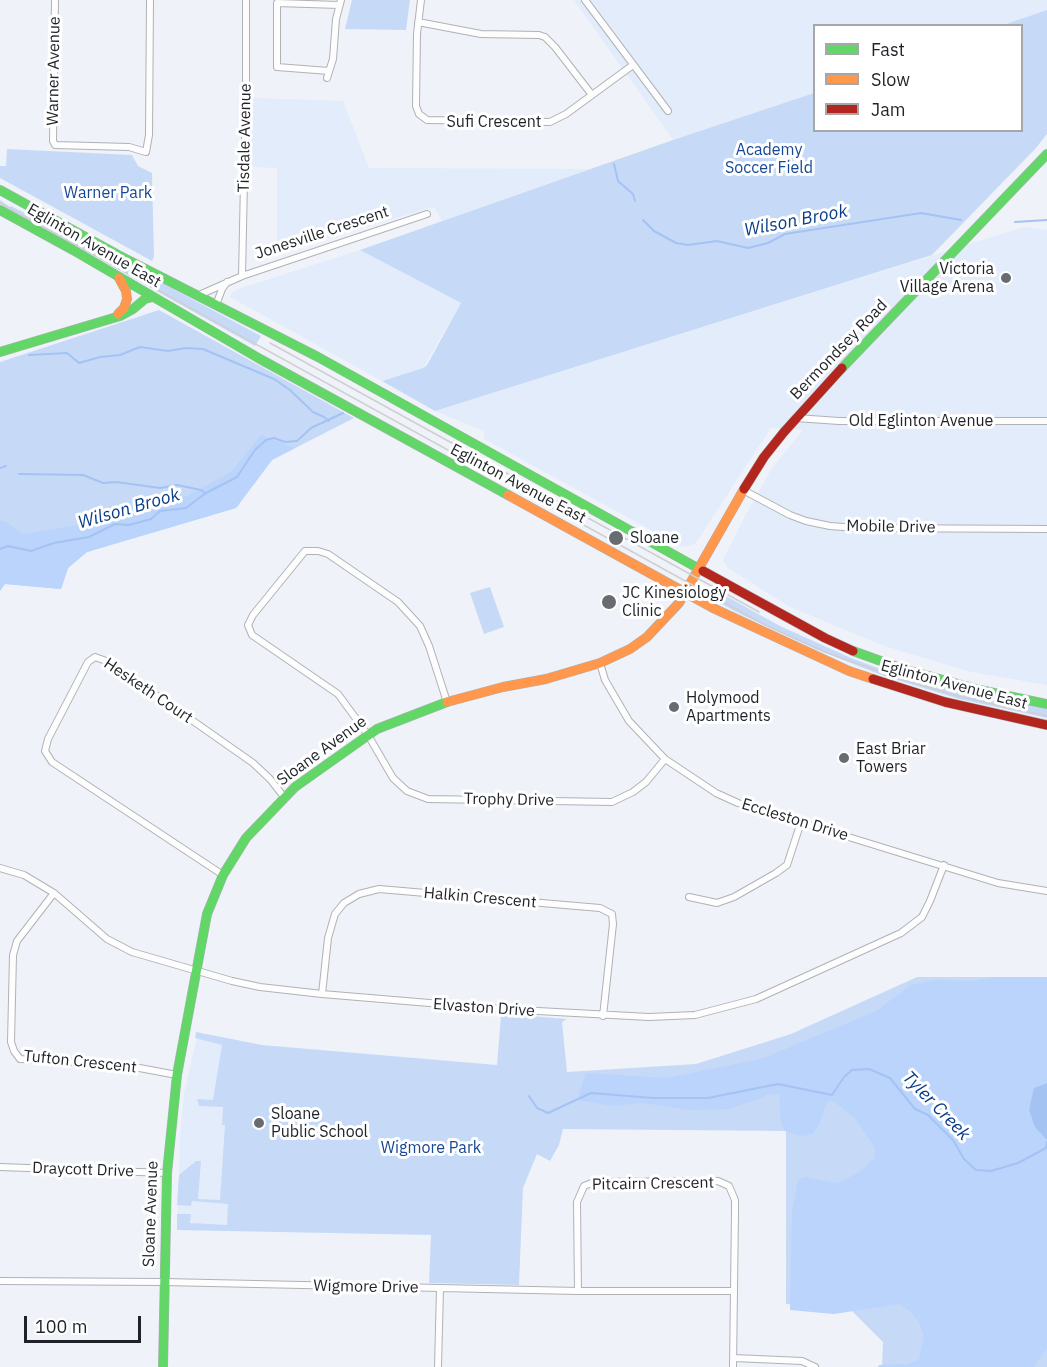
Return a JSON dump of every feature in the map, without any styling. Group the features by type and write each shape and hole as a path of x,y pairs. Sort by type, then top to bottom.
{"main road":[{"name":"Bermondsey Road","path":"686,592 743,490 764,458 796,418 1047,154"},
{"name":"Eglinton Avenue East","path":"0,190 216,306 318,357 825,638 860,654 903,669 980,690 1047,704"},
{"name":"Eglinton Avenue East","path":"0,210 441,459 760,631 849,670 945,702 1047,725"},
{"path":"113,317 124,308 127,299 126,291 119,278"},
{"path":"0,352 124,314 146,298 153,297"},
{"name":"Sloane Avenue","path":"163,1367 167,1173 177,1075 207,914 223,875 246,838 284,796 377,729 447,702 503,687 546,679 600,663 630,649 647,636 676,606 686,592"}],"street":[{"name":"Warner Avenue","path":"55,0 53,141 55,145 129,147 146,152 149,135 150,0"},
{"name":"Tisdale Avenue","path":"242,276 246,0"},
{"name":"Sufi Crescent","path":"421,0 418,22 416,106 419,114 427,120 550,122 561,118 633,65"},
{"path":"585,0 668,111"},
{"path":"327,78 333,59 340,2 277,3 277,67 329,70"},
{"path":"418,22 481,34 545,37 555,46 592,95"},
{"name":"Jonesville Crescent","path":"197,296 242,276 427,214"},
{"path":"216,306 227,282"},
{"name":"Old Eglinton Avenue","path":"796,418 839,421 1047,421"},
{"name":"Mobile Drive","path":"743,490 798,518 830,526 1047,529"},
{"name":"Trophy Drive","path":"447,702 420,626 398,603 328,554 305,551 253,615 248,625 252,635 338,694 368,735 393,778 406,791 428,800 612,802 633,792 646,782 665,759"},
{"name":"Hesketh Court","path":"223,875 52,762 45,751 48,739 88,662 95,657 109,662 253,763 284,796"},
{"name":"Eccleston Drive","path":"600,663 605,680 629,721 665,759 716,793 738,803 998,883 1047,891"},
{"path":"689,897 717,903 734,897 776,873 787,865 801,822"},
{"name":"Elvaston Drive","path":"0,868 24,875 54,893 107,939 132,952 260,987 603,1016 649,1017 695,1015 756,999 901,933 921,917 944,866"},
{"name":"Halkin Crescent","path":"322,994 328,938 335,914 344,903 359,894 379,889 600,908 612,914 613,924 603,1016"},
{"name":"Tufton Crescent","path":"54,893 17,941 13,955 10,1042 14,1051 20,1059 118,1064 177,1075"},
{"name":"Draycott Drive","path":"0,1167 167,1173"},
{"name":"Pitcairn Crescent","path":"578,1292 577,1202 584,1186 594,1182 718,1181 729,1186 735,1200 733,1367"},
{"name":"Wigmore Drive","path":"0,1281 164,1282 578,1292 733,1291"},
{"path":"438,1367 440,1289"},
{"path":"734,1358 802,1360 815,1367"}],"shaded area":[{"path":"574,0 1047,0 1047,10 1006,24 813,24 813,93 673,140"},
{"path":"253,98 343,101 369,168 590,169 442,221 434,207 277,253 277,168 251,167"},
{"path":"1024,227 1047,230 1047,685 971,672 884,646 790,607 728,568 723,560 750,507 772,468 803,430 771,428 695,544 682,547 484,439 484,431 435,411"},
{"path":"360,250 461,303 423,368 382,381 230,297 232,292 238,289"},
{"path":"261,435 295,448 272,460 236,508 87,552 68,568 61,589 5,584 0,591 0,521 5,521 22,534 91,523 138,504 187,496 231,472"},
{"path":"993,977 1047,977 1047,1083 1034,1088 1035,1127 1047,1140 1047,1348 1034,1367 878,1367 879,1365 908,1364 919,1360 924,1336 919,1322 910,1311 899,1304 834,1314 790,1310 792,1212 798,1180 805,1177 838,1183 861,1171 874,1159 875,1148 856,1119 832,1100 826,1104 819,1125 812,1134 803,1136 785,1131 781,1123 779,1094 771,1094 730,1109 692,1110 642,1103 613,1106 577,1100 586,1073 667,1078 764,1058 876,1011 911,985 936,980 972,981"},
{"name":"Sloane Public School","path":"198,1033 262,1045 336,1232 177,1230 184,1093"},
{"path":"1047,1083 1047,1140 1035,1127 1029,1110 1034,1088"}],"green space":[{"path":"352,0 410,0 406,30 345,29"},
{"name":"Academy Soccer Field","path":"1047,10 1047,134 932,255 435,411 382,381 427,365 461,303 360,250 813,93 813,132 1023,132 1023,24 1006,24"},
{"name":"Warner Park","path":"7,149 132,155 138,166 152,173 154,257 152,261 0,178 0,166 6,166"},
{"path":"0,200 10,207 27,214 29,212 261,336 255,346 0,204"},
{"path":"159,310 354,418 272,460 236,508 87,552 68,568 61,589 5,584 0,591 0,362"},
{"path":"490,587 504,627 484,634 470,593"},
{"path":"715,590 780,626 851,658 886,671 887,668 1047,708 1047,718 959,699 884,676 815,649 740,614 711,598"},
{"name":"Wigmore Park","path":"917,977 1047,977 1047,1367 882,1367 883,1342 849,1308 786,1304 786,1131 563,1129 559,1145 550,1161 537,1154 523,1188 519,1285 429,1283 431,1235 177,1230 177,1214 191,1214 190,1223 227,1225 228,1204 192,1201 191,1206 177,1205 179,1175 196,1161 201,1161 198,1199 220,1200 225,1125 222,1125 223,1107 199,1106 197,1099 213,1100 222,1045 195,1038 196,1032 262,1045 497,1065 501,1016 507,1016 506,1014 567,1019 562,1022 567,1072 696,1064 791,1034"}],"waterway":[{"name":"Wilson Brook","path":"614,164 618,181 633,194 635,201"},
{"name":"Wilson Brook","path":"643,220 654,231 676,243 688,245 717,241 748,248 768,243 785,234 921,213 961,220"},
{"name":"Wilson Brook","path":"1015,222 1047,220"},
{"path":"29,355 67,353 79,363 100,357 120,355 140,347 168,351 186,348 203,349 274,379 290,390 313,412 329,421"},
{"name":"Wilson Brook","path":"0,549 8,546 31,551 54,543 89,537 115,524 129,525 151,519 160,511 186,508 206,493 237,477 255,450 266,440 274,438 285,442 297,441 311,428 343,413"},
{"path":"0,468 6,466"},
{"path":"19,474 83,475 103,483 116,482 160,488 177,485 205,493"},
{"name":"Tyler Creek","path":"529,1096 537,1108 548,1113 591,1093 653,1098 708,1098 778,1084 832,1095 844,1077 852,1070 869,1069 890,1078 915,1109 928,1115 953,1140 964,1159 976,1170 991,1171 1018,1163 1046,1148 1047,1142"}],"tram line":[{"path":"0,203 765,625 825,652 898,678 961,697 1047,716"},
{"path":"270,343 759,612"}],"traffic: fast":[{"path":"842,368 1047,154"},
{"path":"0,190 118,255 318,357 703,571"},
{"path":"0,210 260,359 508,495"},
{"path":"0,352 120,316 145,299 153,297"},
{"path":"853,651 903,669 980,690 1047,704"},
{"path":"163,1367 167,1173 177,1075 207,914 223,875 246,838 295,787 377,729 447,702"}],"traffic: slow":[{"path":"118,314 124,308 127,299 126,291 119,278"},
{"path":"447,702 503,687 546,679 600,663 630,649 647,637 679,603 744,489"},
{"path":"508,495 715,609 849,671 873,679"}],"traffic: jam":[{"path":"744,489 764,457 784,432 842,368"},
{"path":"703,571 853,651"},
{"path":"873,679 945,702 1047,725"}],"place":[{"name":"Victoria Village Arena","path":"1006,278"},
{"name":"Sloane","path":"616,538"},
{"name":"JC Kinesiology Clinic","path":"609,602"},
{"name":"Holymood Apartments","path":"674,707"},
{"name":"East Briar Towers","path":"844,758"},
{"name":"Sloane Public School","path":"259,1123"}]}
